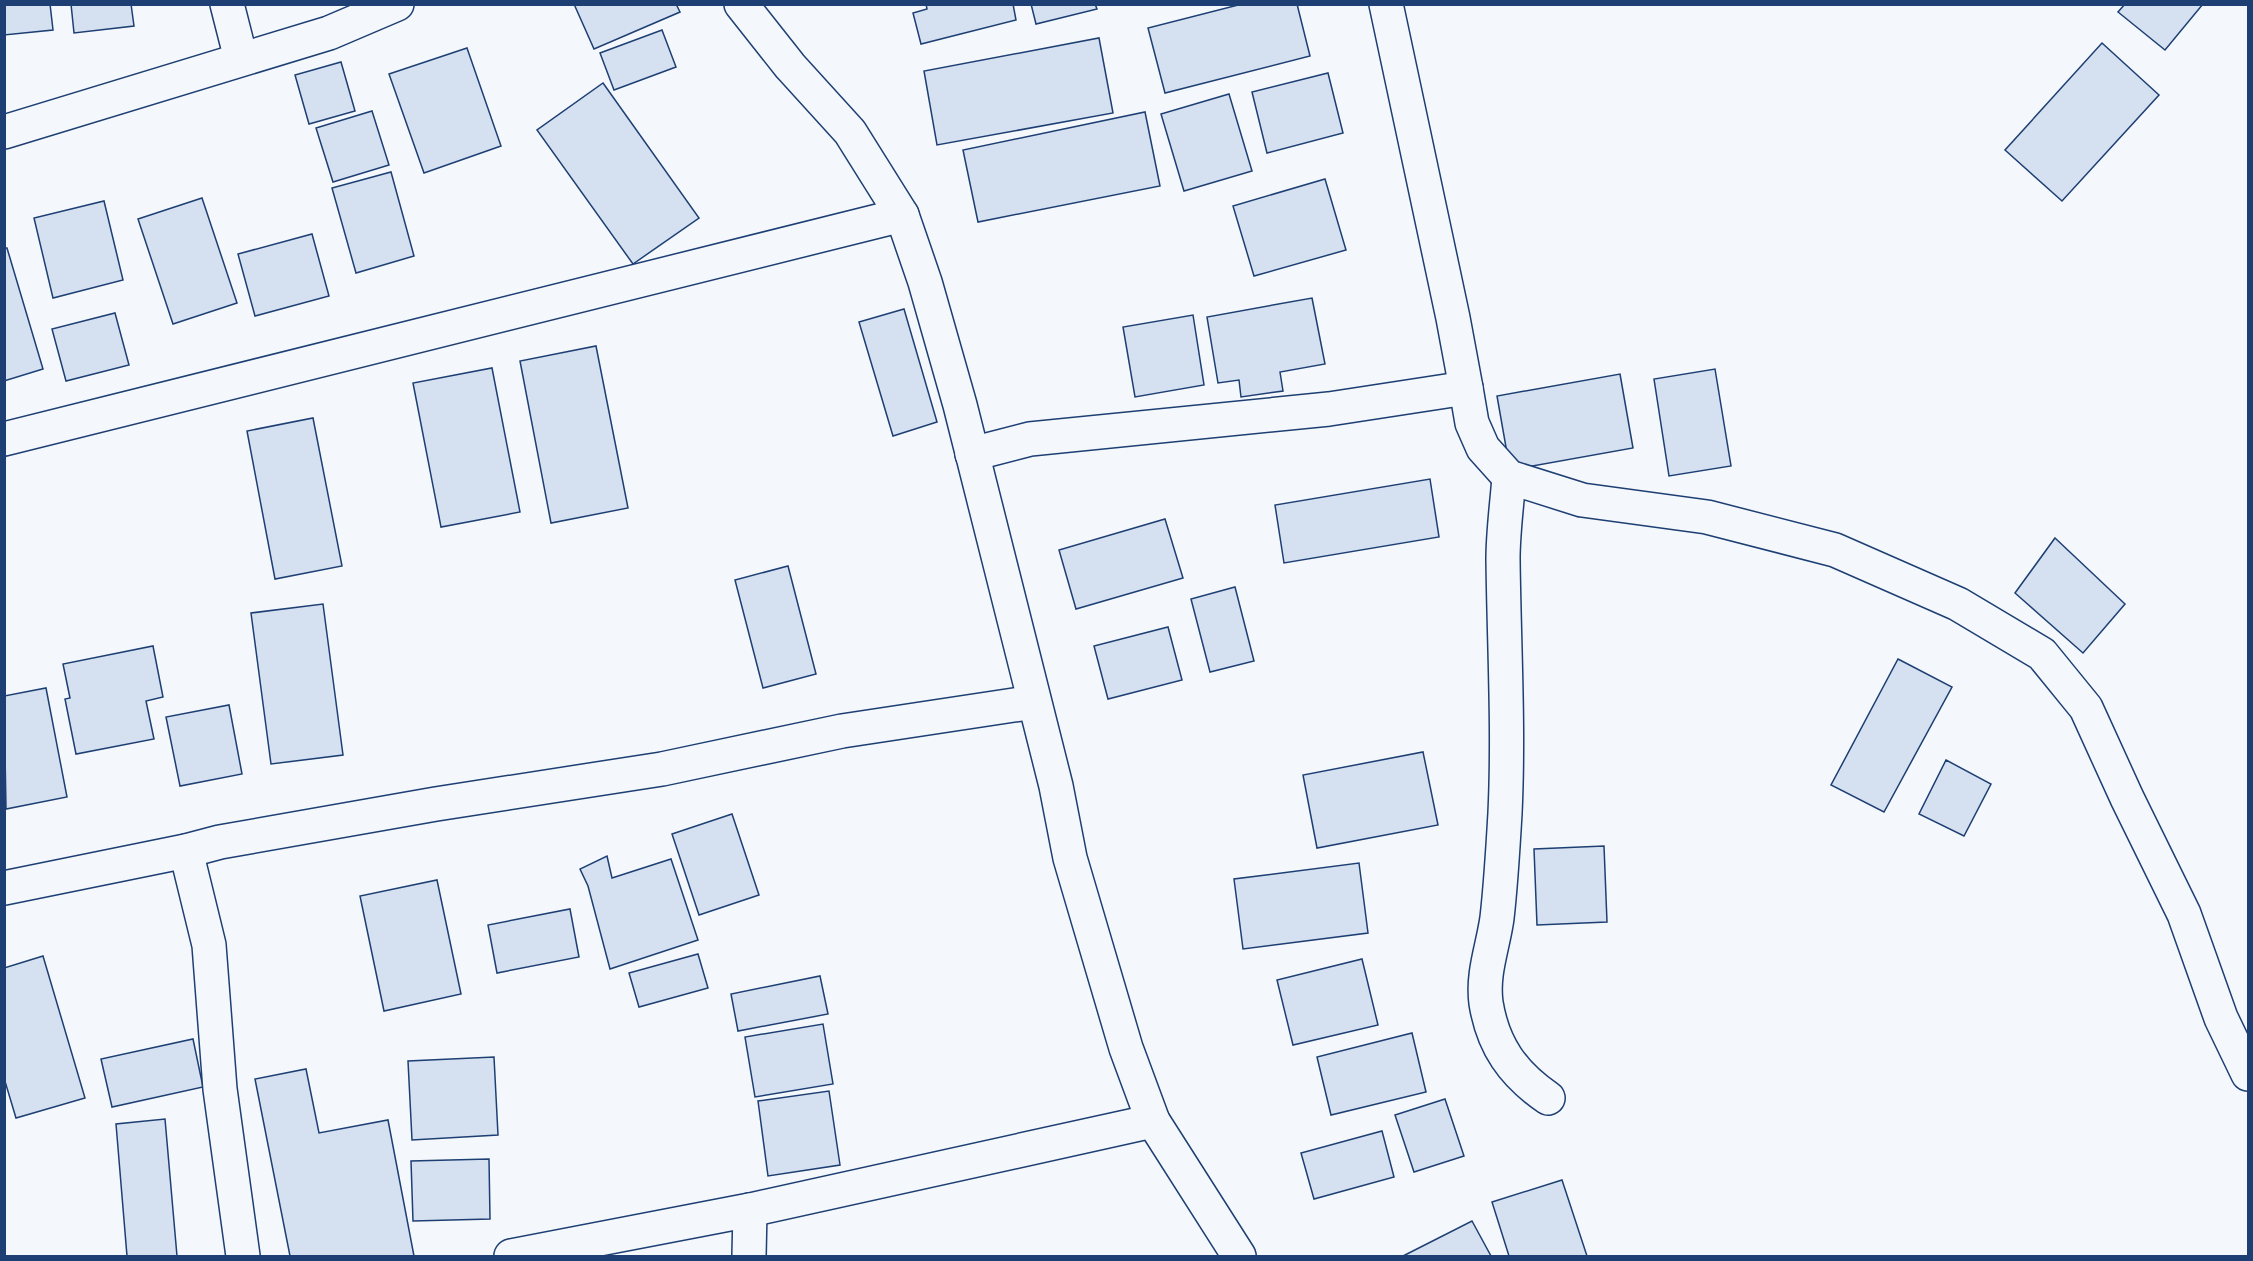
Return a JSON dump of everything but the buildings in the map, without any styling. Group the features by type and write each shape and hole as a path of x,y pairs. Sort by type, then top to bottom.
{"street":[{"path":"227,4 241,59"},
{"path":"4,132 329,33 397,4"},
{"path":"741,4 790,66 850,132 902,215 925,282 972,454 1056,786 1070,858 1126,1048 1153,1121 1239,1257"},
{"path":"1386,4 1453,318 1472,423 1483,448 1509,477 1582,500 1707,517 1835,550 1958,604 2042,654 2086,708 2184,914 2221,1018 2248,1074"},
{"path":"4,439 902,215"},
{"path":"972,454 1030,439 1329,410 1466,388"},
{"path":"1509,477 1503,556 1508,740 1496,919 1486,969 1486,1002 1493,1031 1504,1057 1528,1085 1548,1098"},
{"path":"4,888 220,842 425,806 662,769 842,732 1034,702"},
{"path":"186,851 209,945 220,1089 243,1257"},
{"path":"511,1257 750,1210 1153,1121"},
{"path":"749,1257 750,1210"}]}
